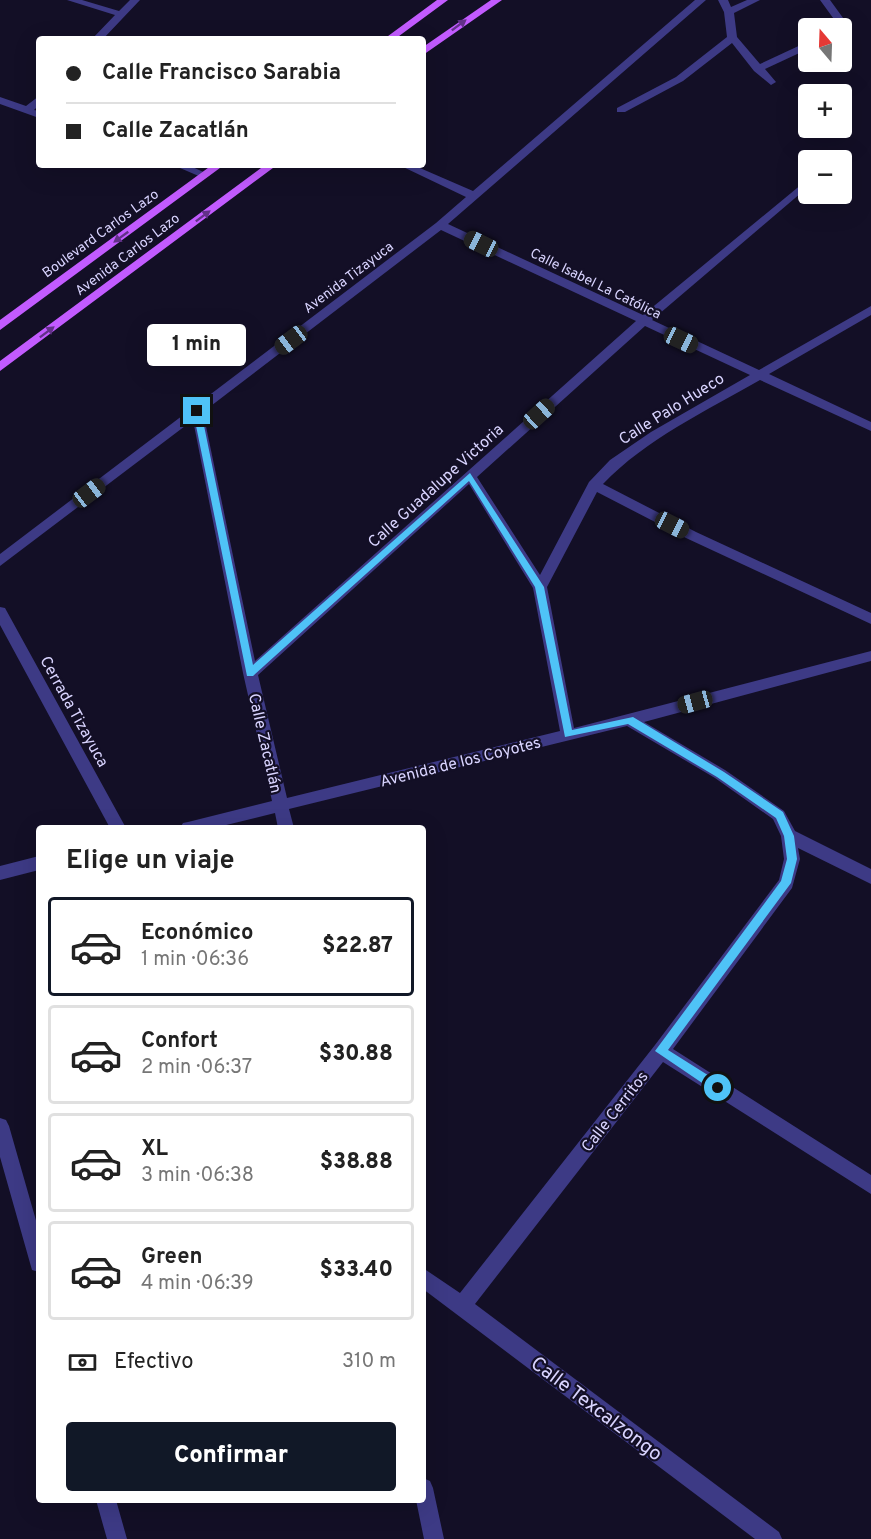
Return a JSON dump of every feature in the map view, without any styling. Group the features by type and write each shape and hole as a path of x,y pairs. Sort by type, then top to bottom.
{"main road":[{"path":"393,36 443,0"},
{"path":"426,50 497,0"},
{"name":"Boulevard Carlos Lazo","path":"0,326 215,168"},
{"name":"Avenida Carlos Lazo","path":"0,367 268,168"}],"street":[{"path":"72,0 121,14"},
{"path":"100,36 135,0"},
{"name":"Avenida Tizayuca","path":"0,561 440,225 702,0"},
{"path":"723,0 729,12 732,38 771,82"},
{"path":"729,12 755,0"},
{"path":"825,0 838,18"},
{"path":"621,110 658,95 693,72 732,38"},
{"path":"758,69 798,50"},
{"path":"0,100 36,114"},
{"path":"28,110 36,102"},
{"path":"186,168 205,175"},
{"path":"411,168 474,196"},
{"name":"Calle Guadalupe Victoria","path":"250,673 642,322 798,190"},
{"name":"Calle Isabel La Católica","path":"440,225 642,322 871,427"},
{"name":"Calle Palo Hueco","path":"540,587 594,485 615,463 655,435 871,310"},
{"name":"Calle Zacatlán","path":"197,411 250,673 285,825"},
{"path":"470,476 540,587 568,734"},
{"path":"594,485 692,535 871,619"},
{"name":"Cerrada Tizayuca","path":"0,612 116,825"},
{"name":"Avenida de los Coyotes","path":"200,825 629,720 871,656"},
{"name":"Calle Cerritos","path":"462,1306 661,1051 786,883 792,859 789,836 779,815 720,774 629,720"},
{"path":"789,836 871,877"},
{"path":"0,873 36,864"},
{"path":"661,1051 871,1185"},
{"path":"0,1126 36,1252"},
{"name":"Calle Texcalzongo","path":"426,1279 772,1539"},
{"path":"426,1502 434,1539"},
{"path":"107,1503 117,1539"}],"route":[{"path":"197,411 250,673 470,476 540,587 568,734 629,720 720,774 779,815 789,836 792,859 786,883 661,1051 718,1088"}]}
